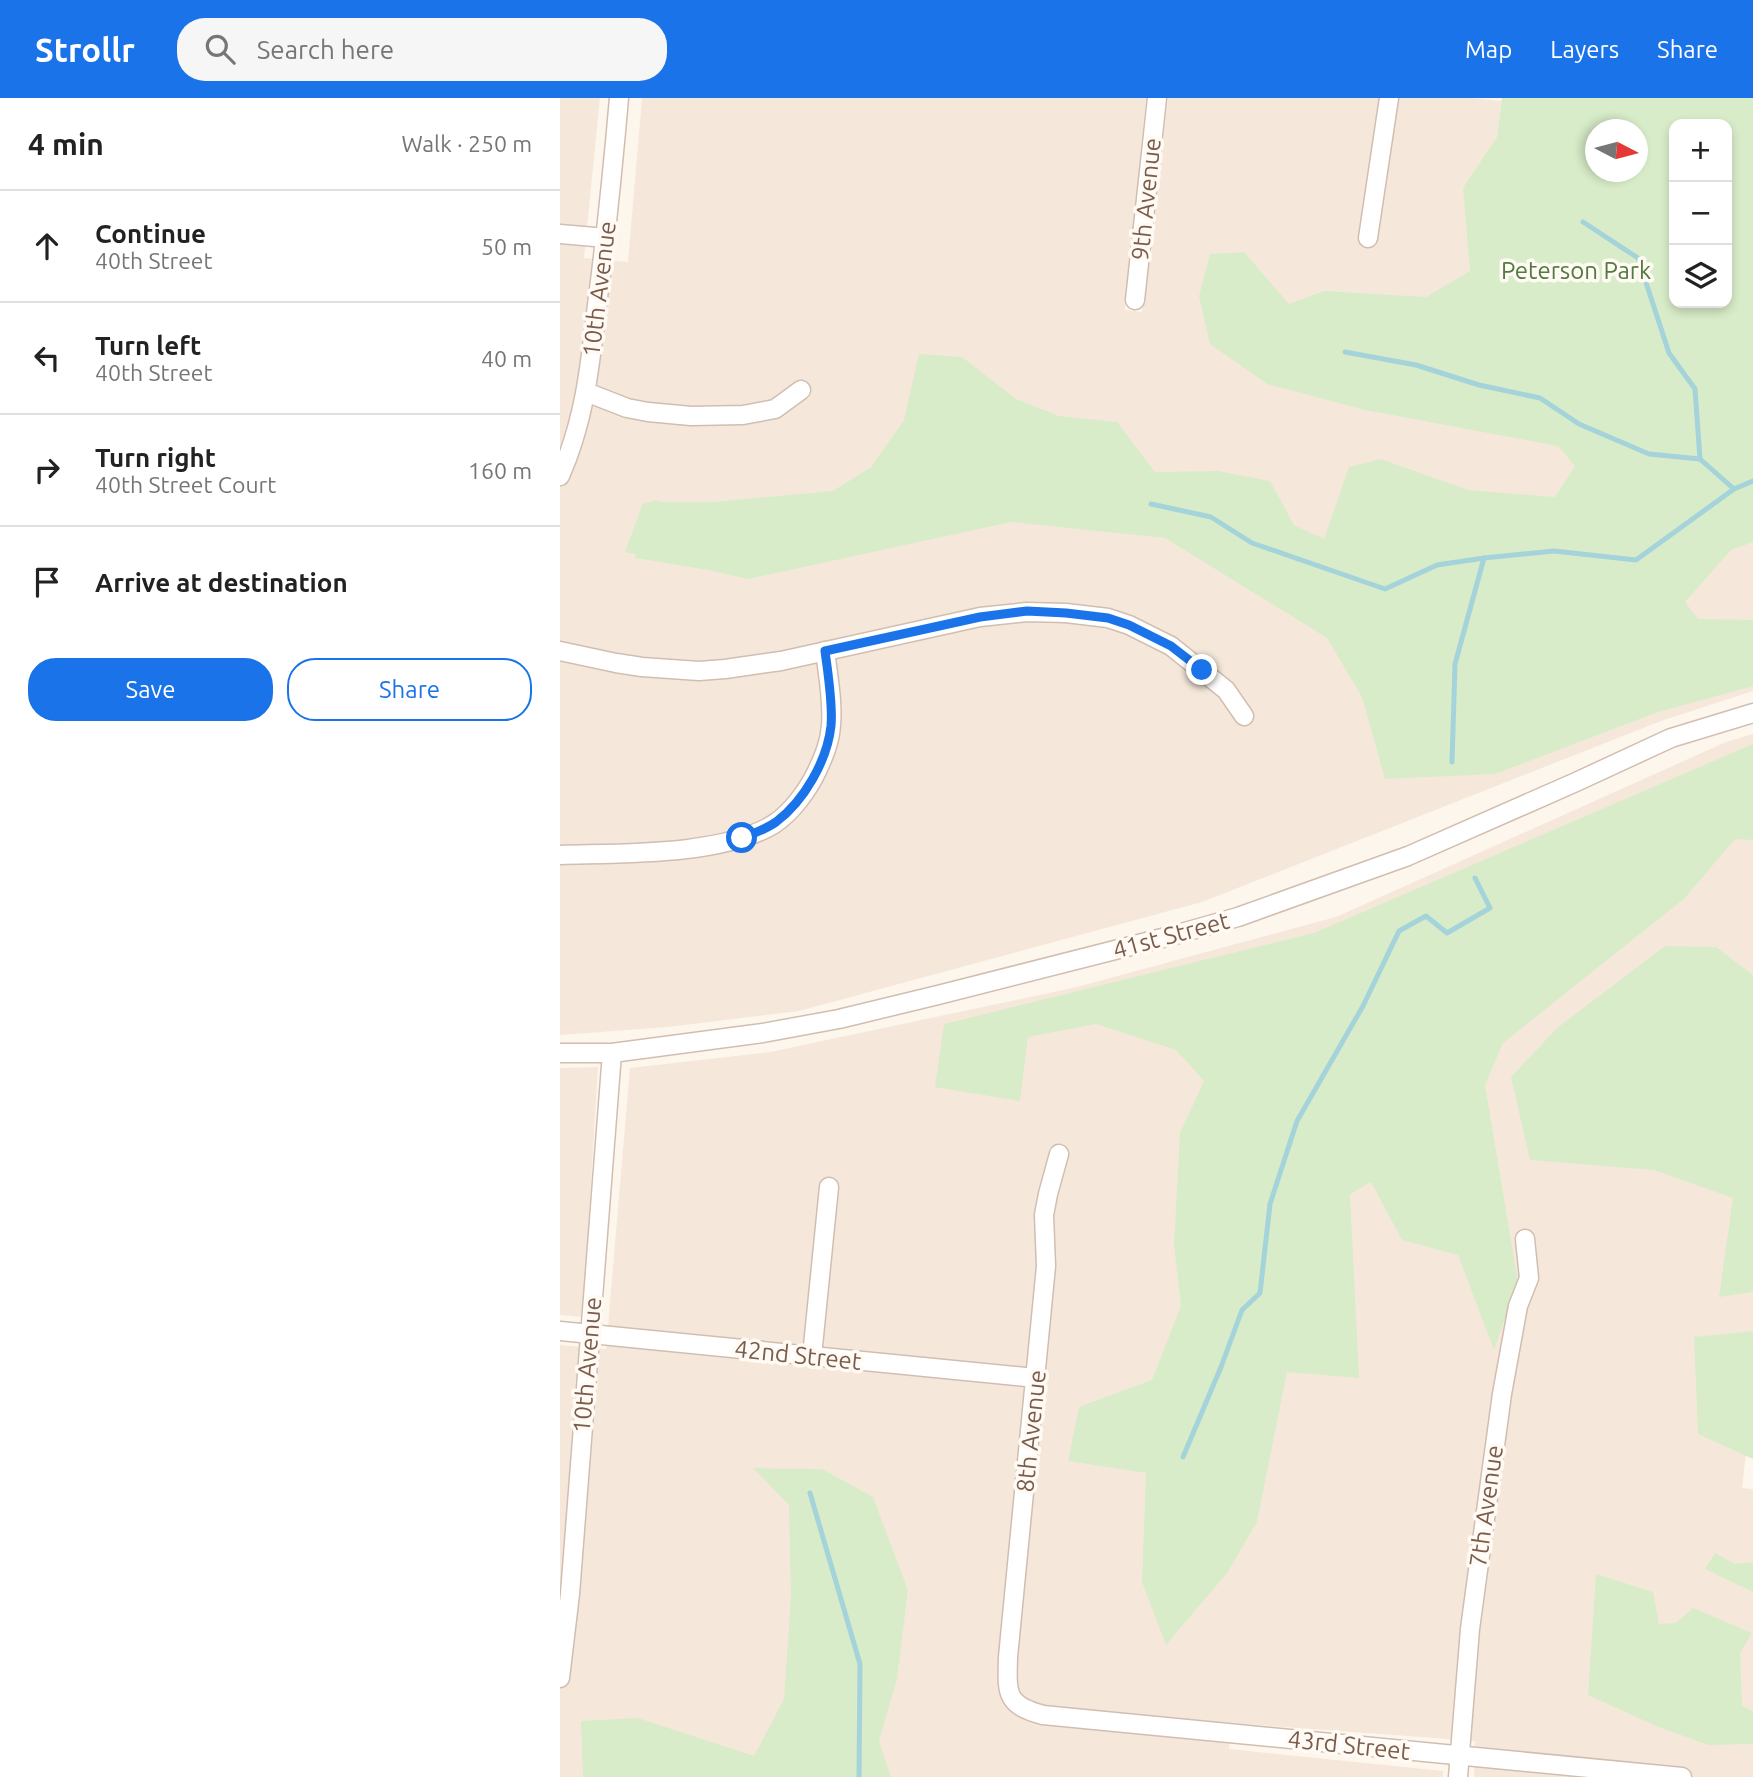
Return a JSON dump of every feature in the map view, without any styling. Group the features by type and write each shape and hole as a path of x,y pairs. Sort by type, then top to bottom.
{"street":[{"name":"10th Avenue","path":"560,476 573,442 586,392 606,238 620,98"},
{"name":"9th Avenue","path":"1135,300 1157,98"},
{"path":"1368,238 1389,98"},
{"path":"560,234 606,238"},
{"path":"586,392 638,410 691,416 743,415 775,409 801,390"},
{"path":"560,651 642,667 699,671 780,661 939,625 1006,613 1027,611 1108,618 1129,625 1171,646 1226,690 1244,716"},
{"path":"560,855 706,846 742,838 776,822 812,782 826,751 831,725 825,651"},
{"name":"41st Street","path":"560,1053 612,1053 740,1037 839,1019 1107,953 1226,920 1408,856 1671,738 1753,713"},
{"name":"10th Avenue","path":"560,1678 570,1594 612,1053"},
{"name":"8th Avenue","path":"1017,1706 1011,1699 1007,1682 1046,1266 1044,1215 1059,1154"},
{"path":"812,1356 829,1187"},
{"name":"7th Avenue","path":"1458,1777 1470,1629 1502,1394 1518,1306 1530,1278 1525,1239"},
{"name":"42nd Street","path":"560,1331 1036,1378"},
{"name":"43rd Street","path":"1017,1706 1043,1715 1682,1777"}],"shaded area":[{"path":"560,98 600,98 584,258 628,262 642,98 1146,98 1125,310 1142,312 1168,98 1470,98 1502,101 1466,355 1753,390 1753,691 1661,721 1202,902 799,1011 668,1027 560,1035"},
{"path":"1753,734 1753,1390 1742,1488 1753,1489 1753,1777 1474,1777 1475,1741 1231,1723 1229,1749 1443,1771 1443,1777 560,1777 560,1345 606,1349 630,1068 770,1052 1077,987 1336,917 1726,742"},
{"path":"598,1067 583,1317 560,1315 560,1068"}],"green space":[{"name":"Peterson Park","path":"1502,98 1753,98 1753,542 1731,550 1685,602 1698,619 1753,620 1753,686 1658,712 1495,774 1385,779 1362,697 1327,638 1165,538 1011,522 748,579 635,558 636,554 625,552 643,503 654,500 713,502 833,491 871,467 904,420 919,354 962,357 1016,399 1059,416 1117,422 1155,472 1218,471 1270,481 1294,525 1324,539 1349,467 1381,459 1468,490 1555,497 1575,466 1558,446 1365,410 1267,384 1210,344 1199,296 1210,254 1244,252 1289,304 1324,291 1426,297 1470,271 1463,188 1497,137"},
{"path":"1753,744 1753,840 1735,839 1685,898 1503,1043 1485,1085 1518,1282 1494,1350 1458,1255 1402,1240 1371,1182 1350,1194 1359,1378 1287,1372 1257,1522 1227,1573 1166,1645 1142,1582 1146,1473 1068,1461 1079,1407 1152,1380 1181,1306 1174,1245 1180,1133 1204,1081 1176,1050 1096,1024 1028,1037 1020,1101 935,1087 944,1024 1314,933"},
{"path":"1665,946 1716,947 1753,975 1753,1292 1719,1297 1733,1198 1654,1170 1530,1160 1511,1077 1557,1028"},
{"path":"1753,1331 1753,1459 1698,1434 1694,1337"},
{"path":"753,1468 822,1469 873,1497 908,1590 897,1679 879,1741 891,1777 583,1777 581,1721 638,1718 754,1756 784,1699 791,1597 789,1505"},
{"path":"1715,1553 1735,1564 1753,1562 1753,1592 1705,1569"},
{"path":"1596,1574 1653,1592 1659,1624 1676,1623 1693,1608 1752,1633 1740,1653 1742,1706 1753,1711 1753,1744 1708,1745 1656,1726 1588,1695"}],"waterway":[{"path":"1583,222 1638,258 1669,353 1695,389 1700,459 1734,489"},
{"path":"1345,352 1416,365 1479,385 1540,398 1579,424 1649,454 1700,459"},
{"path":"1151,504 1211,517 1252,543 1385,589 1437,565 1484,558 1554,551 1636,560 1734,489 1753,481"},
{"path":"1452,762 1455,664 1484,558"},
{"path":"1183,1457 1242,1310 1260,1293 1270,1204 1297,1121 1363,1006 1399,931 1426,916 1447,933 1490,908 1475,878"},
{"path":"810,1493 860,1664 859,1777"}],"route":[{"path":"742,838 776,822 789,810 812,782 826,751 831,725 825,651 939,625 1027,611 1108,618 1129,625 1171,646 1202,670"}]}
